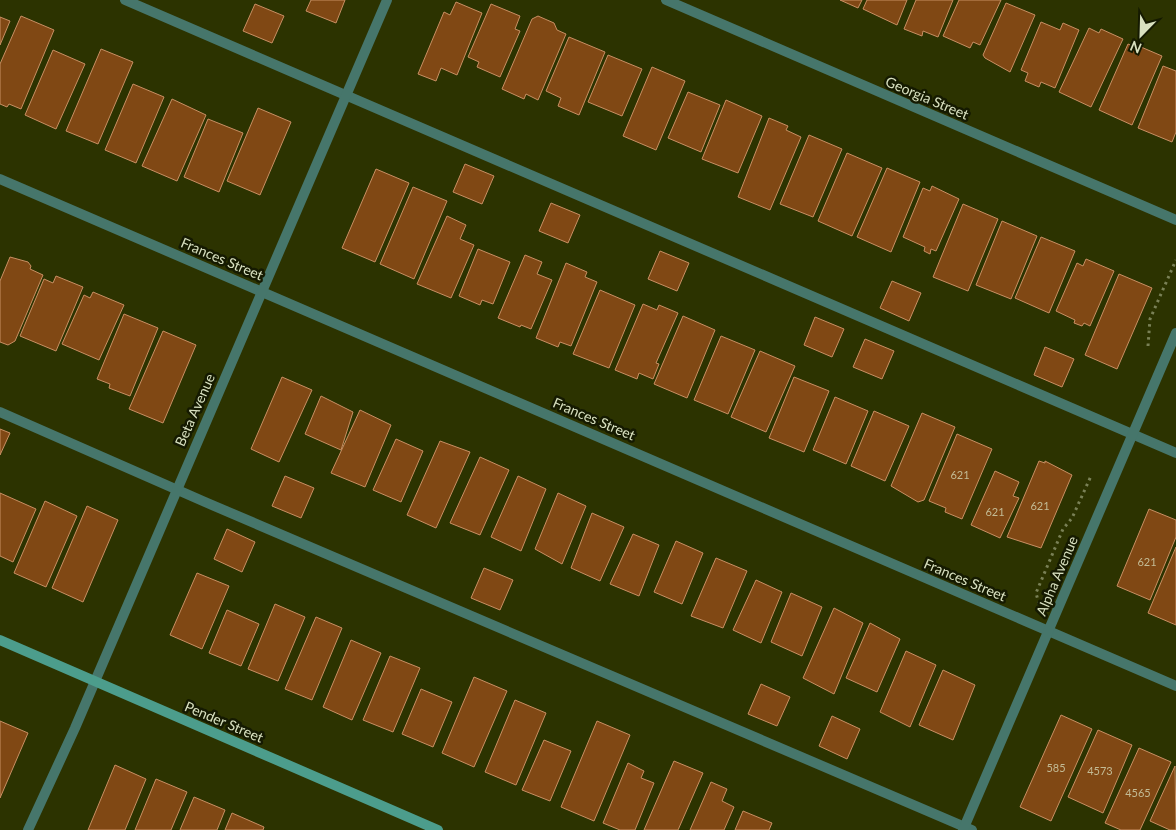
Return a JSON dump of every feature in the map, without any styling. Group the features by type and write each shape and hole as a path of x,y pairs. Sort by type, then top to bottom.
{"street":[{"path":"125,0 1176,453"},
{"name":"Beta Avenue","path":"28,830 95,681 387,0"},
{"name":"Georgia Street","path":"666,0 1176,220"},
{"name":"Frances Street","path":"0,179 1176,686"},
{"name":"Alpha Avenue","path":"966,829 1048,631 1176,332"},
{"path":"0,412 966,829"},
{"name":"Pender Street","path":"0,640 438,830"}],"path":[{"path":"1036,593 1037,599"}],"building":[{"path":"311,0 345,0 336,23 306,11"},
{"path":"840,0 862,0 858,8"},
{"path":"867,0 907,0 897,25 863,9"},
{"path":"916,0 953,0 938,37 923,31 922,36 904,29"},
{"path":"959,0 1001,0 980,45 973,42 970,48 943,36"},
{"path":"456,2 482,13 457,75 441,68 436,81 418,74 444,12 450,15"},
{"path":"1006,3 1035,15 1010,72 983,55"},
{"path":"255,4 284,16 272,43 243,31"},
{"path":"491,4 520,16 515,29 520,31 500,77 477,67 479,62 468,57"},
{"path":"21,16 54,30 21,109 9,104 7,107 0,104 0,64"},
{"path":"538,16 554,23 557,30 566,34 538,100 526,94 524,99 502,89 532,19"},
{"path":"0,17 10,21 0,45"},
{"path":"1041,22 1060,30 1063,23 1079,30 1055,88 1041,82 1039,87 1025,81 1028,73 1021,70"},
{"path":"1089,28 1099,33 1101,29 1123,39 1091,107 1059,92"},
{"path":"569,37 605,52 579,115 558,106 561,98 546,91"},
{"path":"1128,44 1162,56 1132,125 1099,110"},
{"path":"101,49 133,62 98,144 66,131"},
{"path":"53,50 85,64 56,129 25,115"},
{"path":"608,55 642,69 622,116 588,102"},
{"path":"1163,66 1176,71 1176,132 1172,142 1138,128"},
{"path":"652,67 685,81 656,150 623,136"},
{"path":"133,84 164,97 136,163 105,150"},
{"path":"688,92 720,105 701,152 668,138"},
{"path":"172,99 206,115 177,181 142,166"},
{"path":"726,100 762,116 738,173 702,159"},
{"path":"258,108 291,122 260,195 227,181"},
{"path":"769,118 788,126 786,130 801,137 770,210 738,197"},
{"path":"208,119 243,133 219,192 184,177"},
{"path":"809,135 842,149 813,217 780,204"},
{"path":"847,153 882,168 852,236 818,221"},
{"path":"465,164 494,176 482,204 453,192"},
{"path":"887,168 920,182 891,252 857,237"},
{"path":"376,169 409,183 375,262 342,248"},
{"path":"932,186 959,199 936,251 931,249 930,254 924,251 925,247 903,237 923,188 930,191"},
{"path":"413,187 447,201 414,279 380,264"},
{"path":"551,203 580,215 568,243 539,231"},
{"path":"963,204 998,219 968,291 933,277"},
{"path":"447,216 466,225 460,239 474,245 451,298 417,284"},
{"path":"1002,221 1037,236 1011,299 976,285"},
{"path":"1041,237 1075,251 1049,313 1015,298"},
{"path":"478,249 510,262 493,304 482,300 480,305 459,296"},
{"path":"660,251 689,263 677,291 648,279"},
{"path":"525,255 542,262 537,274 552,280 531,329 521,325 520,327 498,318"},
{"path":"10,257 28,262 31,266 30,269 43,275 15,341 8,345 0,342 0,281"},
{"path":"1086,259 1114,271 1090,326 1084,323 1082,326 1074,323 1075,320 1056,311 1077,263 1083,266"},
{"path":"566,263 587,272 585,277 597,282 571,346 560,342 558,347 536,338"},
{"path":"1119,274 1152,288 1117,369 1085,355"},
{"path":"56,276 83,287 56,351 20,336 44,279 53,283"},
{"path":"892,281 921,293 909,321 880,308"},
{"path":"600,290 635,305 609,368 573,354"},
{"path":"93,292 124,305 99,360 62,344 84,295 90,298"},
{"path":"643,304 657,310 659,305 678,313 656,363 659,364 653,379 639,373 637,379 615,370"},
{"path":"124,314 158,328 130,396 109,388 110,384 97,379"},
{"path":"683,316 715,330 687,398 654,384"},
{"path":"815,317 844,329 832,357 804,345"},
{"path":"163,331 196,345 163,423 129,409"},
{"path":"721,336 755,350 728,414 694,400"},
{"path":"865,339 894,351 882,379 853,367"},
{"path":"1045,347 1074,359 1062,387 1034,375"},
{"path":"760,351 795,366 766,432 731,417"},
{"path":"282,377 312,390 279,462 251,449"},
{"path":"794,377 829,391 804,452 769,438"},
{"path":"321,396 353,412 341,450 305,434"},
{"path":"835,397 868,411 846,464 813,450"},
{"path":"360,410 391,425 365,487 331,473"},
{"path":"874,411 909,426 885,481 851,466"},
{"path":"922,413 955,427 924,500 918,502 891,486"},
{"path":"0,429 10,433 0,455"},
{"path":"957,434 992,449 962,519 945,512 946,508 929,501"},
{"path":"396,439 423,451 401,502 373,490"},
{"path":"440,441 470,452 436,528 407,515"},
{"path":"480,457 509,470 480,535 450,523"},
{"path":"1039,461 1045,463 1045,461 1072,475 1041,548 1007,537"},
{"path":"995,471 1019,482 1013,496 1019,498 1000,538 971,525"},
{"path":"285,476 314,488 301,518 272,506"},
{"path":"518,476 546,489 521,551 491,537"},
{"path":"0,493 36,509 13,562 0,556"},
{"path":"558,493 586,506 562,564 535,549"},
{"path":"45,501 77,516 46,587 14,573"},
{"path":"87,506 118,520 83,602 52,588"},
{"path":"1149,509 1176,520 1176,537 1150,600 1117,586"},
{"path":"592,513 624,527 600,581 571,568"},
{"path":"227,529 255,542 242,572 214,559"},
{"path":"633,534 659,545 639,596 610,584"},
{"path":"676,541 703,553 682,604 654,592"},
{"path":"1176,547 1176,625 1148,613"},
{"path":"716,558 747,571 723,628 691,616"},
{"path":"484,568 513,580 500,610 471,598"},
{"path":"197,573 229,586 202,649 170,635"},
{"path":"756,580 782,592 761,643 733,630"},
{"path":"791,593 822,607 802,656 771,642"},
{"path":"275,604 305,617 278,681 248,669"},
{"path":"834,608 863,623 834,694 803,678"},
{"path":"227,610 259,624 241,666 209,653"},
{"path":"316,617 342,628 312,700 285,689"},
{"path":"870,623 900,639 877,692 846,678"},
{"path":"351,640 381,653 352,720 323,707"},
{"path":"906,651 936,665 910,727 880,712"},
{"path":"390,656 420,668 393,732 363,720"},
{"path":"943,670 975,685 953,740 919,725"},
{"path":"474,677 507,691 474,767 442,753"},
{"path":"761,684 790,697 777,726 748,714"},
{"path":"421,689 452,702 433,747 402,734"},
{"path":"515,700 546,713 516,785 485,772"},
{"path":"1061,715 1092,729 1051,821 1020,807"},
{"path":"832,716 860,729 847,759 819,746"},
{"path":"0,721 28,733 0,798"},
{"path":"597,721 630,735 594,821 561,807"},
{"path":"1098,730 1132,745 1103,813 1068,797"},
{"path":"544,740 571,751 550,801 522,790"},
{"path":"1139,748 1171,762 1140,830 1121,830 1105,823"},
{"path":"674,761 703,773 678,830 644,830"},
{"path":"628,763 644,771 641,778 654,783 635,830 620,830 603,823"},
{"path":"115,765 146,779 125,830 88,830"},
{"path":"1175,766 1176,830 1170,830 1150,821"},
{"path":"156,779 187,792 171,830 135,830"},
{"path":"711,782 727,789 722,801 734,807 724,830 690,830"},
{"path":"194,797 225,810 217,830 180,830"},
{"path":"743,811 772,823 769,830 735,830"},
{"path":"232,813 264,827 263,830 225,830"}]}
